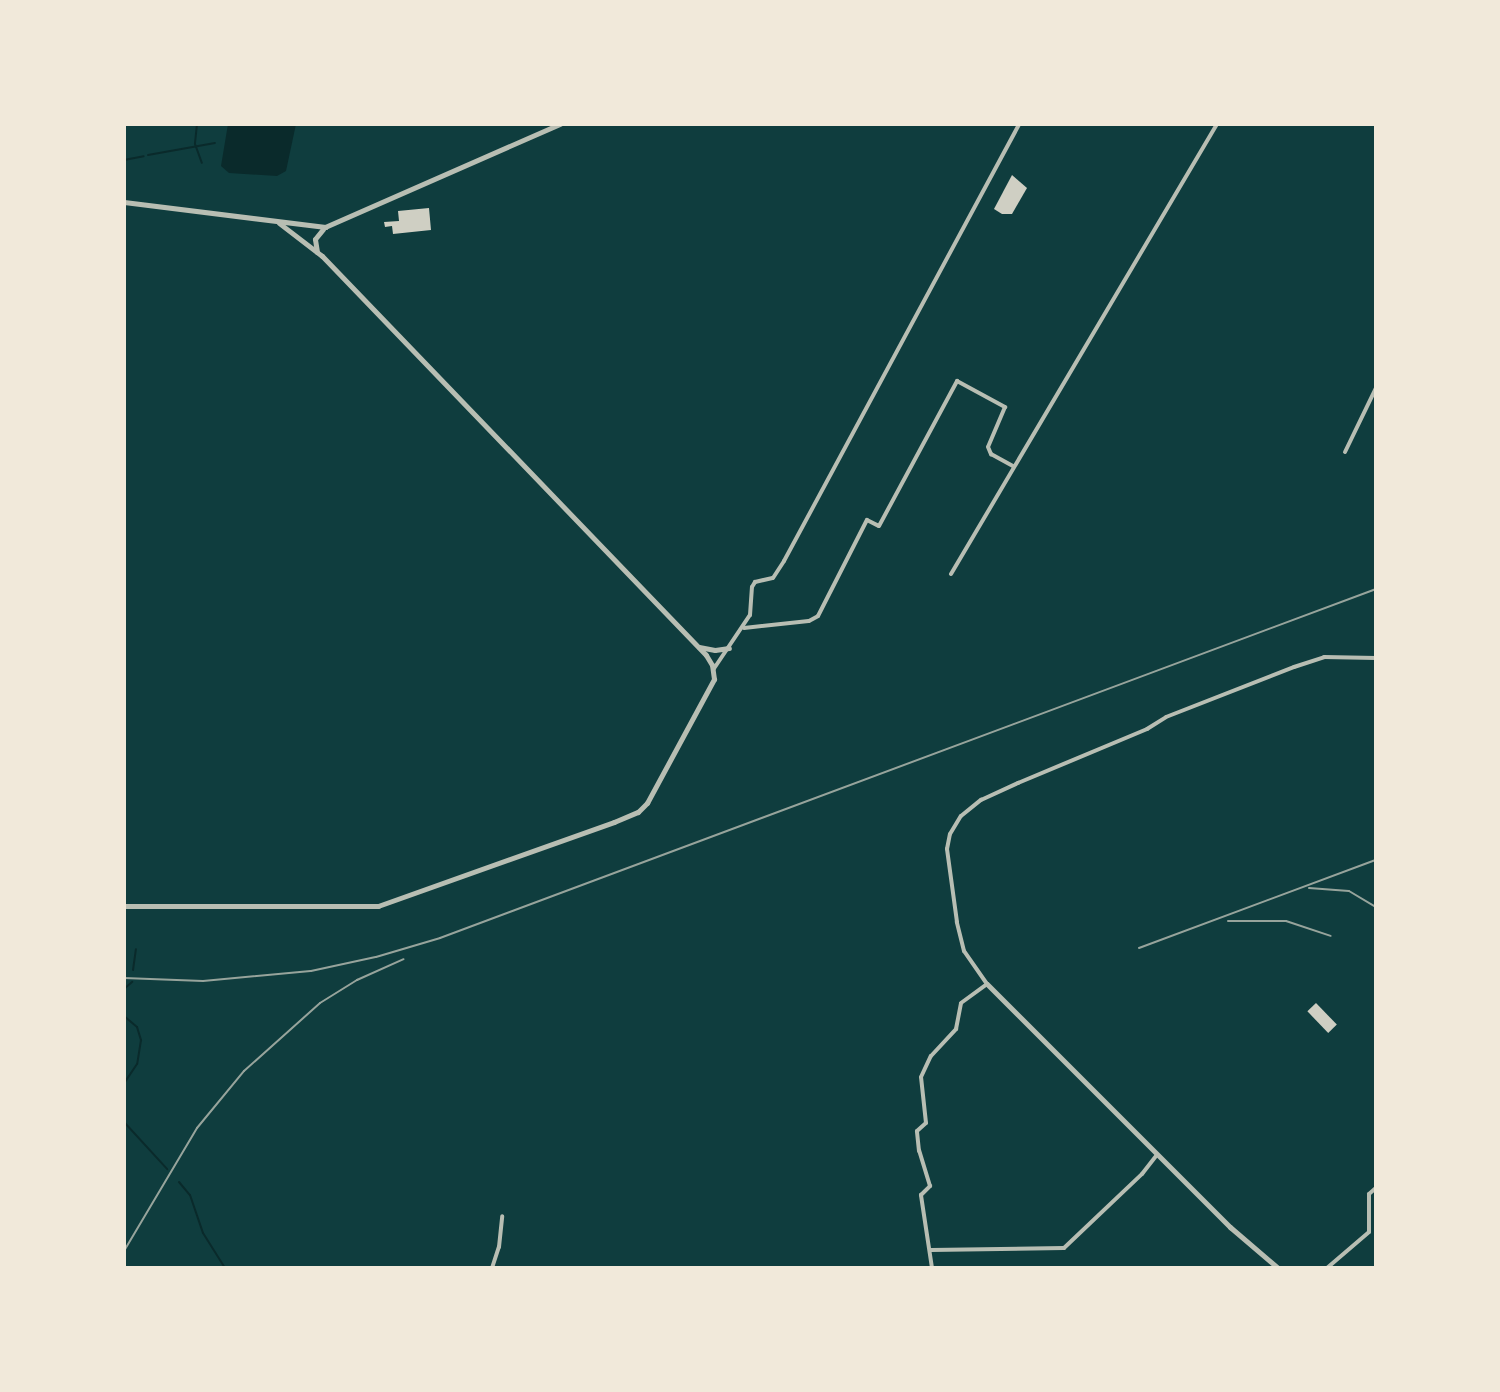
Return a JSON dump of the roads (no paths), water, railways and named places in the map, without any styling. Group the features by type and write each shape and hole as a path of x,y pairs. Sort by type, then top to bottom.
{"street":[{"path":"318,253 315,239 325,227 560,124"},
{"path":"124,906 378,906 638,812 647,803 712,685 713,670 752,609 752,587 755,582 776,575 1019,124"},
{"path":"951,574 1217,124"},
{"path":"124,202 325,227"},
{"path":"279,223 318,253 698,647 713,670"},
{"path":"742,628 809,621 818,616 867,520 879,526 957,381 1005,407 988,447 991,454 1013,466"},
{"path":"1345,452 1376,388"},
{"path":"698,647 715,650 729,648"},
{"path":"1278,1268 1230,1227 987,984 961,940 948,859 950,834 969,809 1166,717 1324,657 1376,658"},
{"path":"932,1268 931,1250 924,1235 921,1195 930,1186 919,1151 917,1131 926,1123 921,1077 931,1056 956,1029 961,1003 987,984"},
{"path":"931,1250 1064,1248 1142,1174 1157,1155"},
{"path":"1327,1268 1369,1232 1369,1194 1376,1188"},
{"path":"492,1268 499,1247 502,1216"}],"water":[{"path":"228,124 296,124 286,171 277,176 229,173 221,166"}],"waterway":[{"path":"197,124 195,144 202,163"},
{"path":"148,155 215,143"},
{"path":"124,160 144,156"},
{"path":"133,970 136,949"},
{"path":"124,989 132,982"},
{"path":"124,1016 137,1027 141,1040 137,1064 124,1083"},
{"path":"124,1122 167,1169"},
{"path":"179,1182 190,1195 203,1233 225,1268"}],"railway":[{"path":"124,978 203,981 311,971 376,957 440,938 1376,589"},
{"path":"1139,948 1376,860"},
{"path":"1309,888 1349,891 1376,907"},
{"path":"1228,921 1286,921 1331,936"},
{"path":"124,1251 197,1128 244,1071 320,1003 357,980 404,959"}]}
